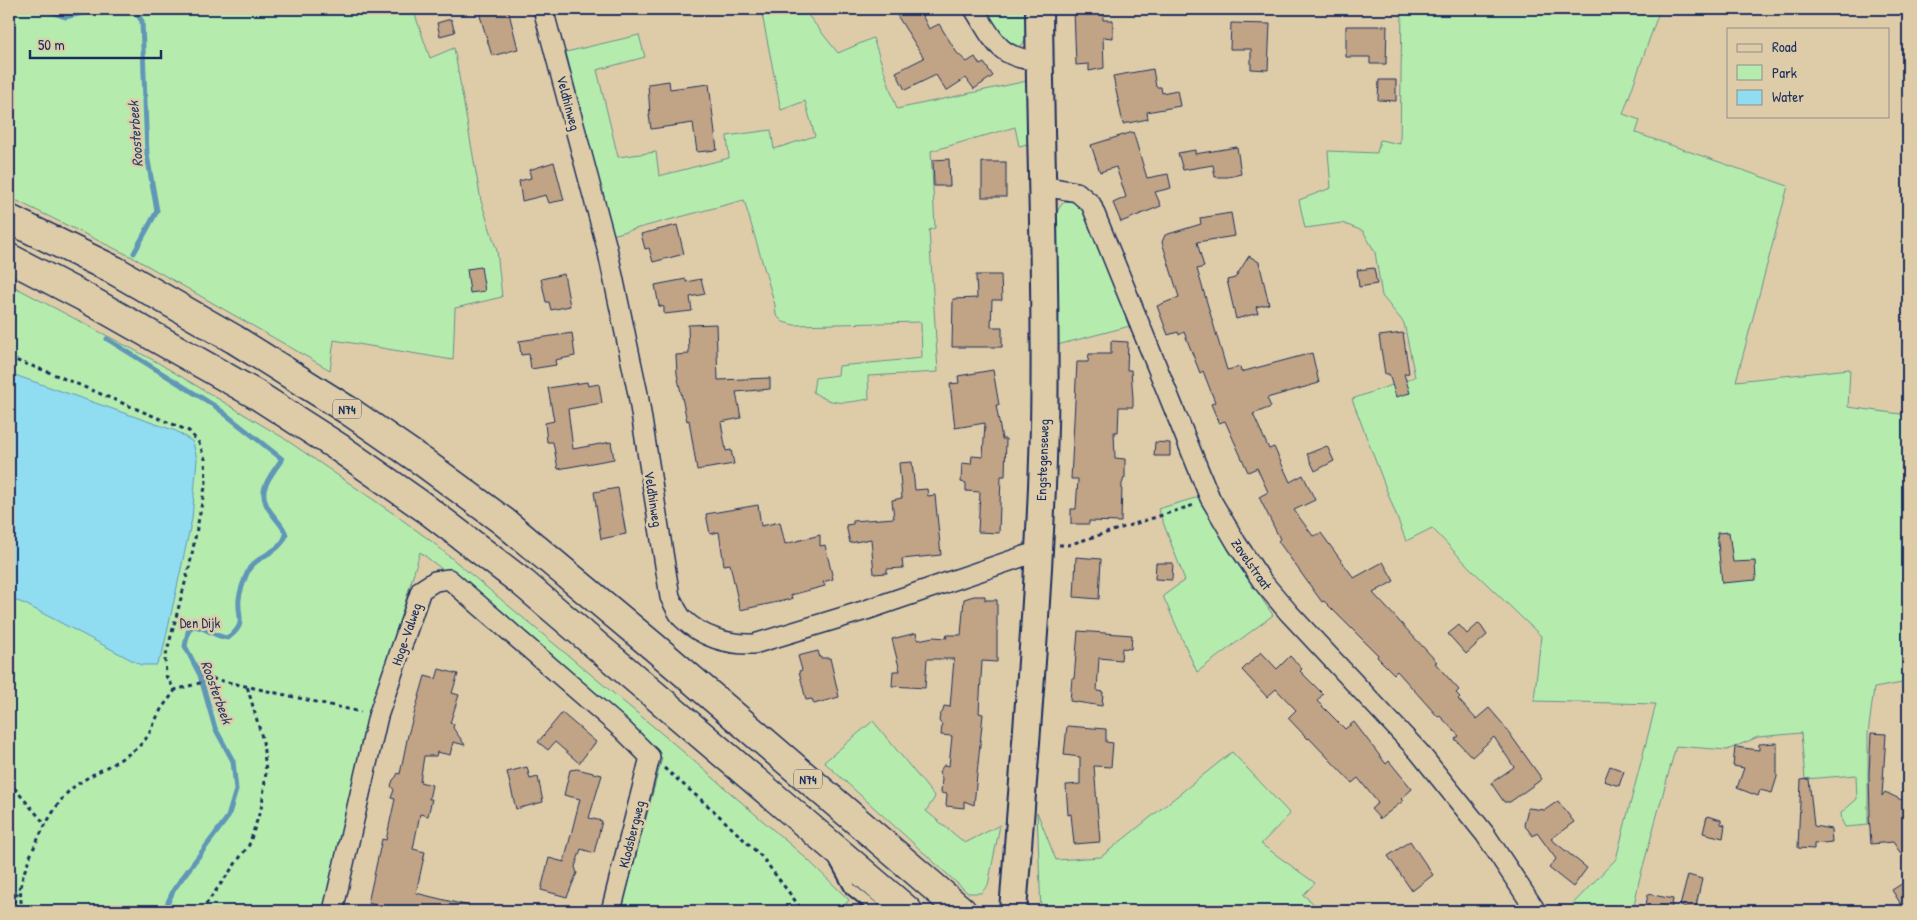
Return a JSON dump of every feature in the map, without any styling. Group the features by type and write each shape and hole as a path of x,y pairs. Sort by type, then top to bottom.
{"highway":[{"name":"N74","path":"9,218 114,270 234,339 349,411 504,521 962,911"},
{"name":"N74","path":"9,258 84,297 257,395 338,447 425,508 523,583 908,911"}],"street":[{"name":"Veldhinweg","path":"543,9 607,248 638,394 670,597 680,616 696,630 718,639 739,644 754,644 866,610 1040,551"},
{"path":"974,9 1002,50 1024,60 1039,60"},
{"name":"Engstegenseweg","path":"1014,911 1040,551 1044,425 1039,9"},
{"name":"Zavelstraat","path":"1042,186 1077,192 1091,204 1210,498 1262,581 1289,613 1419,752 1485,834 1536,911"},
{"name":"Hoge-Valweg","path":"333,911 378,716 421,590 435,581 449,579 623,730 650,757"},
{"name":"Klodsbergweg","path":"611,911 650,757"}],"lane":[{"path":"823,840 851,889 878,911"}],"path":[{"path":"9,358 46,371 189,431 199,443 205,458 206,482 190,564 165,659 166,676 175,690"},
{"path":"1040,551 1052,545 1068,545 1140,524 1184,510 1210,498"},
{"path":"10,911 31,856 57,805 71,789 138,747 153,729 162,708 175,690 214,679 378,716"},
{"path":"201,911 249,845 262,805 266,772 263,741 247,686"},
{"path":"650,757 713,810 762,857 804,911"},
{"path":"9,782 46,825"},
{"path":"21,884 20,898 22,911"}],"green space":[{"path":"9,9 413,9 430,58 454,48 481,201 497,251 502,297 455,308 453,360 334,340 330,370 134,258 9,197"},
{"path":"761,9 803,9 838,53 873,38 897,109 1027,81 1031,143 1019,146 1015,127 931,151 935,228 929,230 938,372 868,376 869,399 846,402 827,400 813,392 815,378 838,375 839,366 922,358 921,322 794,325 783,322 776,315 775,305 744,200 612,235 566,52 639,35 645,57 597,70 618,157 656,152 659,176 729,158 727,136 771,130 774,149 815,136 805,101 781,110"},
{"path":"981,9 1028,9 1028,28 1026,40 1023,44 1011,48"},
{"path":"1402,9 1660,9 1623,114 1640,120 1636,133 1788,186 1736,381 1850,369 1848,407 1908,415 1908,682 1874,688 1868,734 1868,825 1845,827 1842,821 1841,813 1857,799 1856,775 1805,779 1801,733 1758,737 1727,750 1676,746 1639,881 1633,911 1566,911 1616,859 1656,704 1534,701 1541,636 1470,568 1432,528 1406,541 1352,399 1415,377 1404,323 1382,296 1375,252 1363,231 1342,223 1305,228 1299,200 1331,188 1328,151 1377,153 1380,140 1400,144"},
{"path":"1066,201 1075,202 1083,206 1130,326 1057,345 1057,212"},
{"name":"Den Dijk","path":"9,284 155,361 282,437 397,516 431,541 673,743 808,860 849,900 840,911 621,911 662,758 456,580 420,552 371,717 327,911 9,911"},
{"path":"1202,496 1236,557 1273,615 1197,672 1163,596 1185,580 1158,509"},
{"path":"873,721 935,797 926,811 965,843 1000,825 988,885 981,893 968,893 824,762"},
{"path":"1232,752 1290,814 1261,844 1315,883 1303,895 1323,911 1041,911 1037,812 1056,860 1101,857"}],"water":[{"path":"9,373 176,431 193,442 197,459 192,519 162,655 156,665 141,665 25,604 9,598"}],"building":[{"path":"478,9 508,9 518,49 492,56"},
{"path":"893,9 919,9 929,29 939,24 957,53 967,62 975,57 980,65 984,63 993,76 974,89 966,78 946,91 936,75 905,90 896,72 924,58"},
{"path":"1074,10 1103,10 1103,20 1113,20 1113,38 1103,37 1104,68 1089,71 1089,64 1076,65"},
{"path":"451,19 455,32 440,36 437,23"},
{"path":"1231,23 1270,24 1268,70 1251,69 1251,49 1230,49"},
{"path":"1346,26 1387,26 1386,64 1370,64 1370,57 1346,57"},
{"path":"1153,69 1156,87 1161,87 1162,93 1177,90 1180,106 1147,112 1148,119 1123,124 1113,76"},
{"path":"1379,80 1396,80 1396,101 1378,100"},
{"path":"669,81 670,89 709,84 717,150 697,152 693,123 651,129 648,84"},
{"path":"1133,132 1147,178 1168,174 1171,188 1155,192 1161,206 1121,222 1113,203 1126,197 1116,167 1100,172 1091,145"},
{"path":"1237,147 1241,174 1228,177 1215,177 1213,165 1183,170 1178,153 1195,150 1195,154"},
{"path":"949,159 950,186 934,186 933,160"},
{"path":"554,162 564,200 549,203 546,195 522,201 519,181 531,178 529,170"},
{"path":"982,162 1006,162 1006,197 982,197"},
{"path":"1231,213 1235,236 1197,242 1204,267 1197,269 1227,370 1240,367 1241,372 1312,353 1319,383 1267,398 1271,407 1253,414 1269,449 1274,447 1290,482 1303,475 1315,500 1294,510 1313,536 1321,533 1354,578 1383,562 1394,581 1373,593 1437,662 1435,663 1459,690 1456,693 1460,697 1458,699 1476,719 1489,708 1542,779 1510,802 1504,802 1491,783 1514,767 1494,737 1472,757 1455,739 1459,736 1440,716 1438,717 1397,671 1394,674 1377,657 1378,655 1324,601 1322,602 1278,541 1280,539 1259,497 1268,492 1257,468 1248,472 1225,421 1219,423 1211,404 1215,402 1203,371 1200,373 1184,332 1179,335 1178,332 1168,335 1157,306 1179,297 1162,242 1165,235 1201,224 1200,218"},
{"path":"677,225 684,254 653,262 649,248 645,249 641,234"},
{"path":"1249,256 1259,262 1269,304 1256,307 1258,313 1236,319 1227,280 1235,278"},
{"path":"481,267 485,291 470,293 467,269"},
{"path":"1374,268 1377,284 1359,287 1357,270"},
{"path":"564,274 570,306 551,310 549,302 546,302 541,279"},
{"path":"976,275 1001,275 1002,300 992,300 991,327 1002,327 1002,347 952,347 953,299 977,298"},
{"path":"686,279 686,282 701,279 705,294 690,297 692,311 664,314 664,307 659,306 655,285"},
{"path":"716,324 718,380 770,378 770,389 736,392 741,418 721,422 726,451 731,450 734,464 697,470 689,420 687,421 677,374 676,355 689,354 688,325"},
{"path":"572,333 575,356 555,360 556,365 531,369 529,354 521,355 519,341"},
{"path":"1403,333 1409,373 1404,374 1410,393 1396,397 1389,374 1385,374 1379,336"},
{"path":"1111,341 1128,342 1127,370 1131,370 1133,398 1133,407 1119,407 1118,432 1114,432 1115,458 1125,459 1121,522 1089,521 1089,524 1071,524 1071,509 1076,509 1078,479 1071,479 1077,362 1088,362 1089,354 1111,354"},
{"path":"993,370 999,405 996,405 1002,439 1006,439 1005,476 1001,476 999,533 978,532 980,492 966,491 966,483 961,482 962,463 971,464 972,456 983,457 985,423 955,428 950,384 959,383 958,376"},
{"path":"587,382 588,386 599,384 602,403 568,409 573,449 611,442 614,459 558,469 553,442 547,442 545,423 554,421 548,388"},
{"path":"1155,442 1170,443 1170,456 1154,456"},
{"path":"1327,446 1334,461 1315,471 1307,454"},
{"path":"912,462 915,490 927,489 928,496 935,495 941,555 902,559 903,568 887,569 887,573 874,574 871,539 850,543 846,525 853,524 853,521 894,518 892,500 902,498 899,463"},
{"path":"618,488 626,534 601,539 594,492"},
{"path":"758,505 761,526 780,522 785,544 820,535 820,546 825,545 833,579 823,582 825,586 791,595 792,599 740,610 730,564 724,565 719,532 710,534 706,514"},
{"path":"1729,532 1733,562 1755,561 1756,580 1722,583 1717,533"},
{"path":"1076,557 1101,559 1099,599 1074,597"},
{"path":"1156,563 1173,563 1172,580 1155,579"},
{"path":"974,596 985,596 985,600 997,600 997,662 982,661 979,713 983,714 974,805 964,801 964,808 946,806 947,794 941,793 942,778 939,772 944,765 949,766 952,736 941,735 942,725 939,721 944,706 950,707 954,659 927,659 925,688 892,686 893,671 900,671 892,639 916,633 918,640 933,637 947,638 946,635 961,635 964,599"},
{"path":"1479,623 1487,635 1466,654 1448,634 1459,625 1467,634"},
{"path":"1078,631 1132,635 1131,649 1122,648 1121,660 1099,658 1097,691 1103,692 1102,706 1070,701"},
{"path":"818,651 820,658 830,658 839,697 814,704 812,699 806,700 799,671 802,670 798,656"},
{"path":"1261,652 1277,669 1290,656 1302,669 1300,671 1323,694 1317,701 1345,729 1354,722 1386,764 1389,761 1412,789 1401,799 1403,801 1380,819 1371,809 1378,803 1358,778 1352,783 1288,718 1296,710 1276,689 1267,697 1242,670"},
{"path":"439,669 458,674 452,693 459,695 450,723 454,724 453,728 465,745 453,742 450,755 437,752 436,756 424,756 420,782 432,785 429,799 432,799 428,816 420,814 413,849 425,852 416,893 469,906 468,911 432,911 414,907 413,911 398,911 368,903 382,839 386,840 395,799 391,798 394,790 391,786 398,773 400,774 408,735 425,676 436,679"},
{"path":"562,713 596,742 579,763 555,742 548,750 538,742"},
{"path":"1067,726 1106,729 1106,742 1113,743 1111,767 1094,766 1100,842 1074,844 1071,814 1068,815 1066,785 1080,784 1080,757 1064,755"},
{"path":"1871,733 1886,734 1882,796 1885,792 1908,803 1908,864 1893,842 1871,844 1869,774"},
{"path":"1777,743 1777,777 1772,793 1760,790 1758,796 1737,788 1744,768 1733,766 1735,747 1759,750 1759,744"},
{"path":"1610,766 1624,771 1619,786 1604,781"},
{"path":"527,767 530,779 538,777 543,802 516,809 507,772"},
{"path":"577,769 602,775 589,818 602,821 594,853 581,849 575,867 577,873 567,897 541,890 549,858 564,862 580,799 564,795 570,770"},
{"path":"1809,779 1814,826 1831,829 1832,842 1814,844 1814,849 1798,848 1801,780"},
{"path":"1558,801 1574,822 1551,839 1587,868 1573,887 1549,868 1556,859 1537,833 1533,836 1524,825 1528,808 1545,810"},
{"path":"1707,816 1721,820 1721,824 1725,825 1723,838 1703,833"},
{"path":"1410,841 1433,875 1412,891 1388,856"},
{"path":"1688,875 1702,879 1695,910 1680,906"},
{"path":"1908,880 1908,911 1905,911 1892,890"},
{"path":"1648,894 1673,899 1671,911 1645,911"}],"waterway":[{"name":"Roosterbeek","path":"43,9 65,17 100,9"},
{"name":"Roosterbeek","path":"133,9 142,21 147,155 157,211 134,253"},
{"name":"Roosterbeek","path":"107,339 215,406 282,459 265,486 264,500 286,535 279,546 258,560 249,569 240,596 240,624 238,628 228,638 218,636 197,626 192,626 188,632 185,646 200,675 215,728 233,761 236,790 228,817 174,889 164,911"}]}
